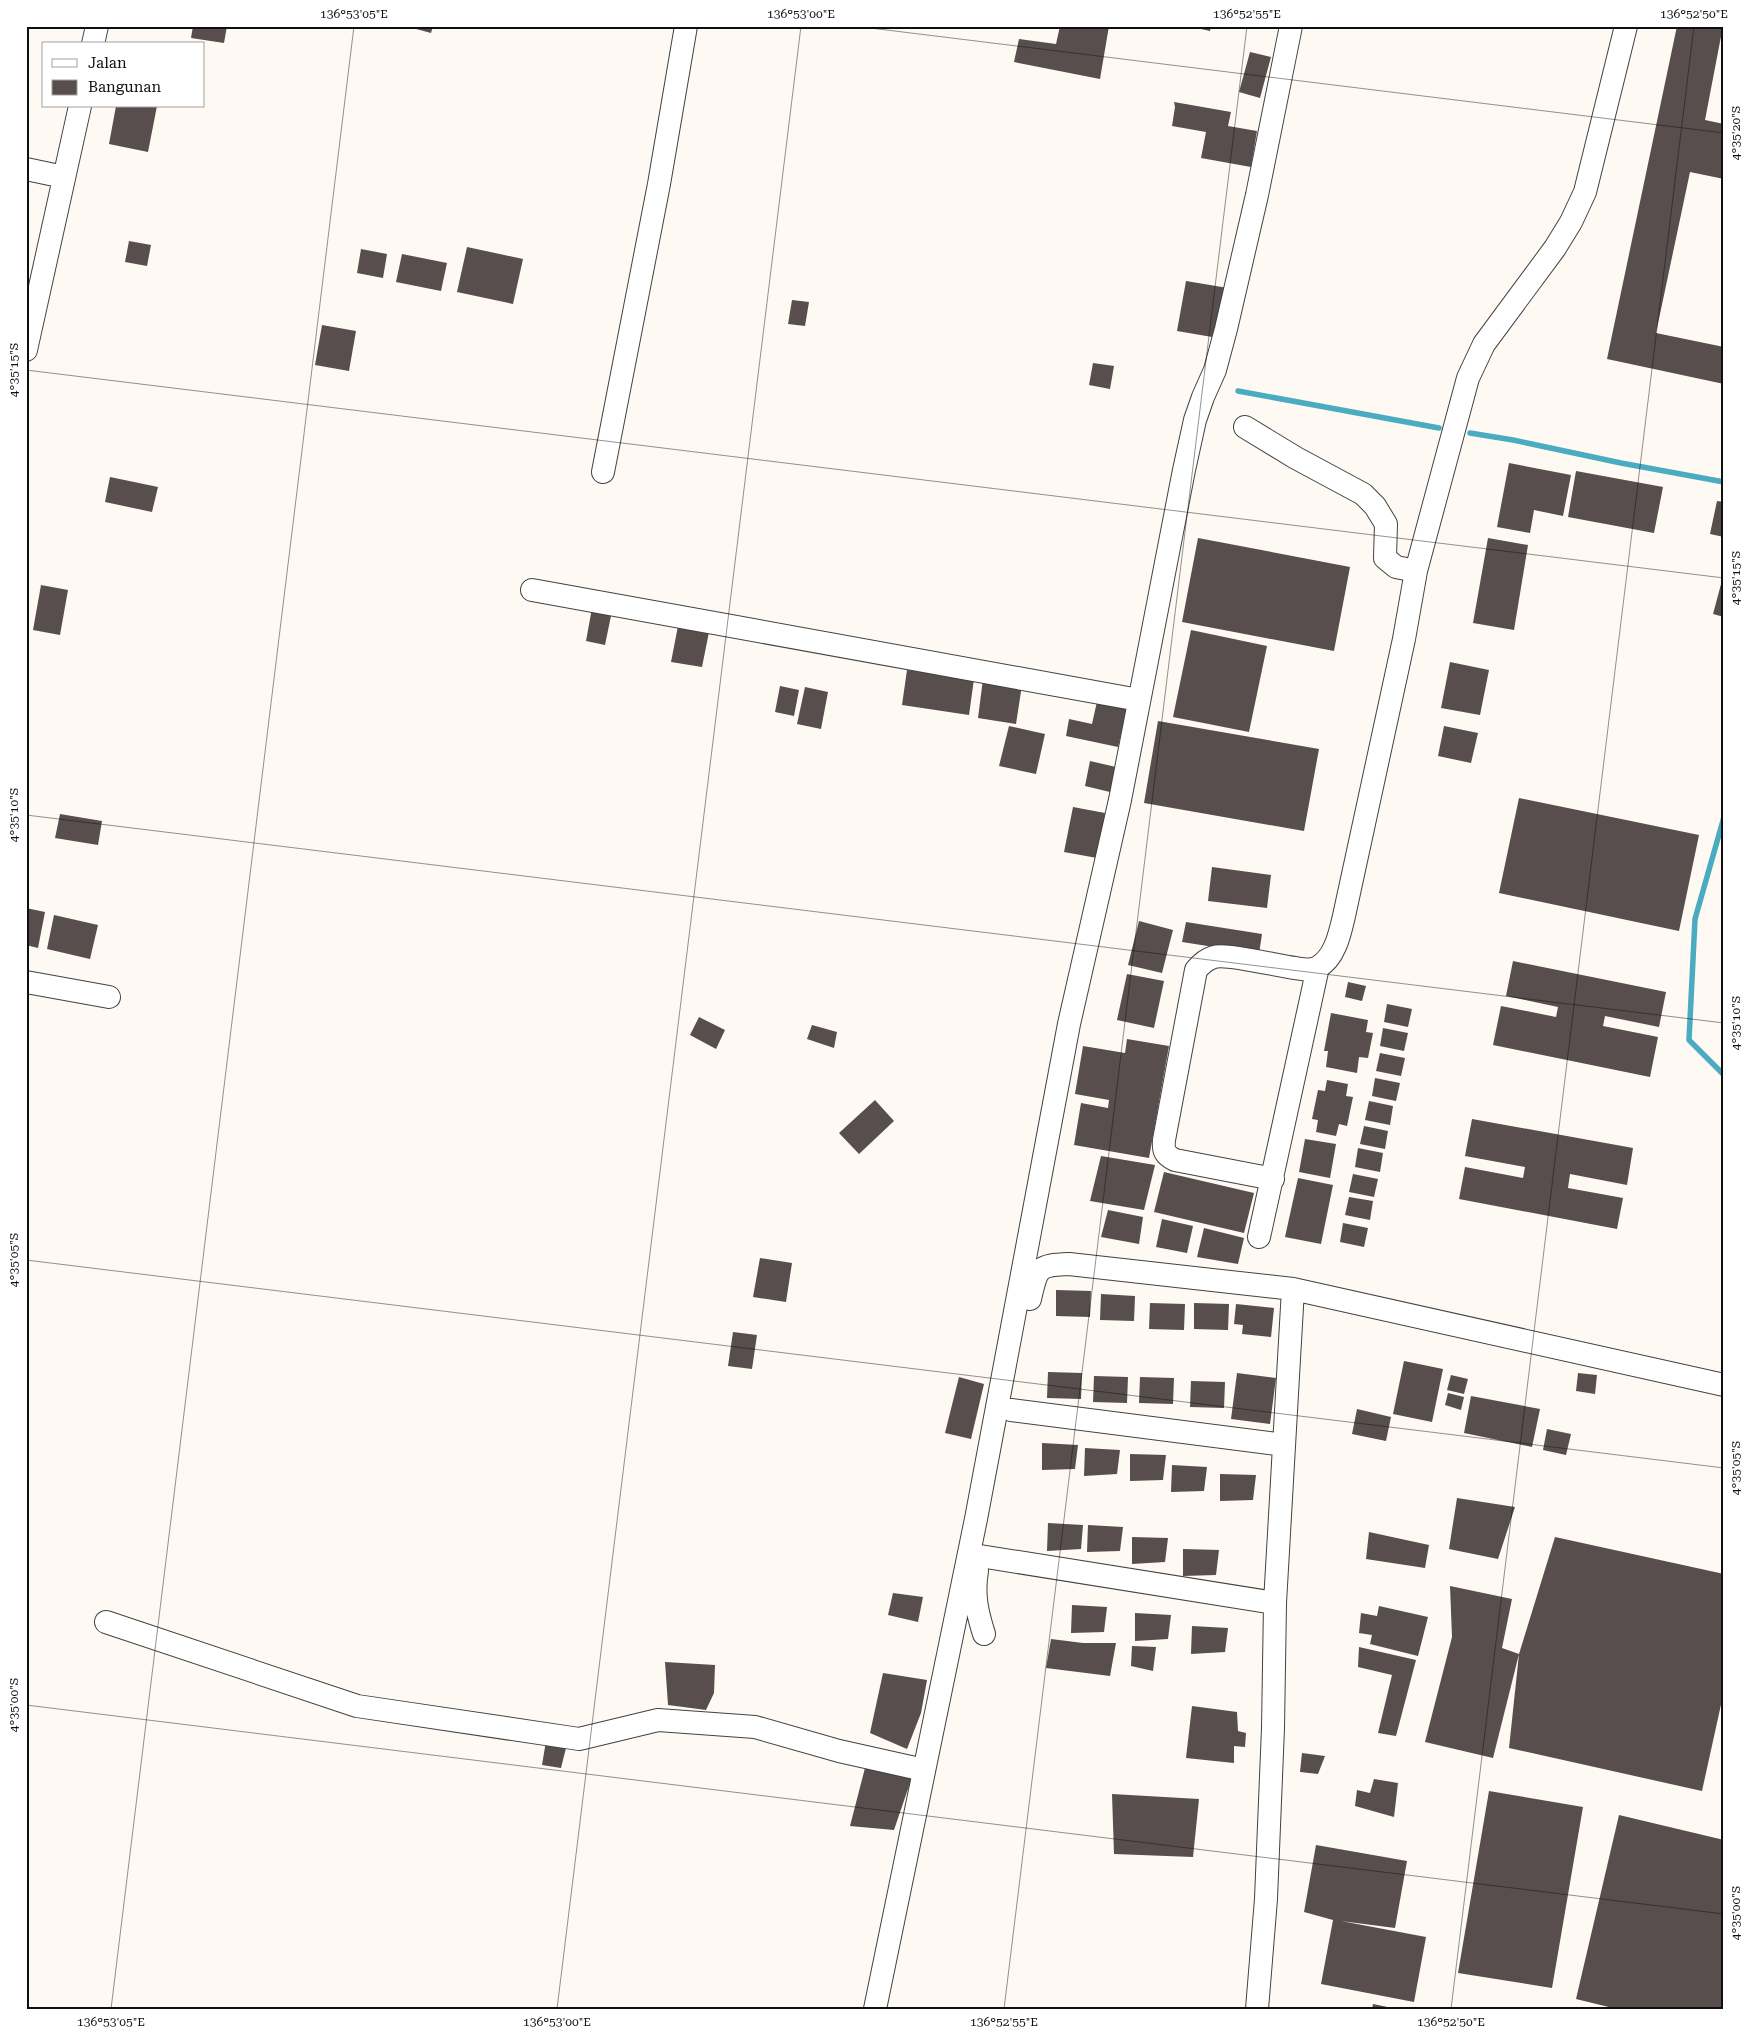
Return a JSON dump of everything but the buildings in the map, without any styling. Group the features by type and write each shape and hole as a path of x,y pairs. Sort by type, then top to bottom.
{"street":[{"path":"93,42 97,26"},
{"path":"603,472 659,184 686,26"},
{"path":"875,2009 976,1519 1069,1024 1120,800 1195,420 1215,370 1226,329 1257,195 1291,26"},
{"path":"1259,1237 1318,968 1330,954 1339,937 1402,648 1416,571 1468,378 1484,344 1554,248 1571,222 1585,192 1626,26"},
{"path":"26,350 80,108"},
{"path":"26,169 64,177"},
{"path":"1245,427 1296,458 1359,490 1375,506 1386,524 1386,558 1396,567 1416,571"},
{"path":"532,590 1139,700"},
{"path":"1273,1179 1175,1160 1168,1157 1164,1152 1164,1140 1190,994 1196,970 1201,964 1215,956 1301,969 1318,968"},
{"path":"26,982 109,997"},
{"path":"984,1634 976,1602 975,1587 1011,1410 1034,1284 1037,1273 1042,1267 1052,1264 1069,1264 1293,1289 1724,1385"},
{"path":"1257,2009 1266,1889 1273,1728 1275,1603 1293,1289"},
{"path":"1011,1410 1284,1445"},
{"path":"980,1556 1275,1603"},
{"path":"106,1622 357,1706 579,1739 658,1720 755,1726 839,1750 924,1770"}],"waterway":[{"path":"1238,391 1439,428"},
{"path":"1470,433 1724,482"},
{"path":"1724,817 1695,919 1689,1040 1724,1075"}]}
